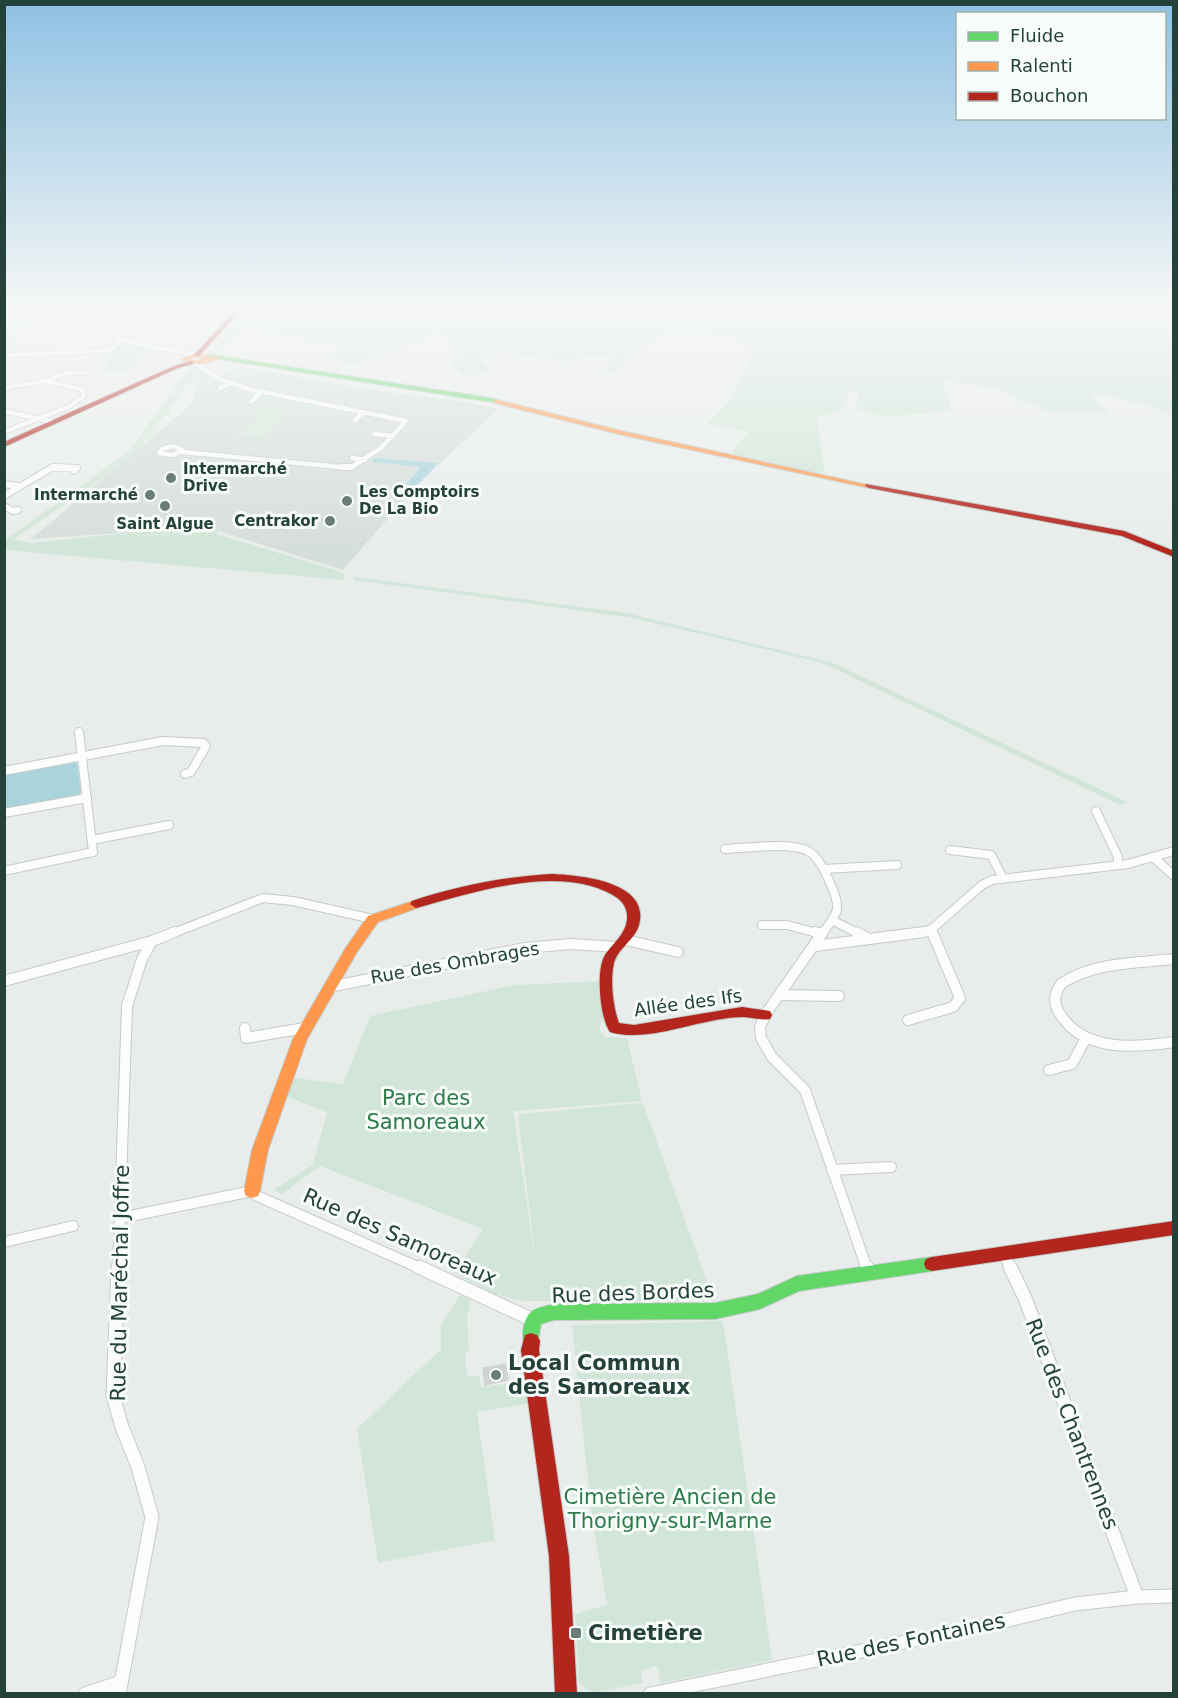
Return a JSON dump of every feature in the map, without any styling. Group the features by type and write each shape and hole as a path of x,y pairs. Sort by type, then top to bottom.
{"street":[{"path":"4,444 77,403 84,396 80,388"},
{"path":"4,432 47,420 123,388"},
{"path":"159,462 165,456 182,452 342,469 357,466 407,425 402,418 354,411 248,388"},
{"path":"418,388 479,396 589,424 836,480 1114,532 1173,554"},
{"path":"251,402 261,392"},
{"path":"347,415 354,411"},
{"path":"355,420 364,412"},
{"path":"4,413 47,420"},
{"path":"374,434 393,436"},
{"path":"364,450 375,451"},
{"path":"352,458 365,460"},
{"path":"4,496 53,467 77,468 74,471"},
{"path":"4,484 19,486"},
{"path":"4,506 13,511 18,510"},
{"path":"4,871 93,852 79,732"},
{"path":"4,771 163,741 203,743 206,746 191,772 185,774"},
{"path":"4,813 87,798"},
{"path":"1096,811 1118,856 1118,865"},
{"path":"92,840 169,825"},
{"path":"725,849 794,847 814,855 824,869 839,903 837,913 765,1015 760,1034 762,1045 769,1056 805,1090 869,1274"},
{"path":"950,850 991,855 1003,878"},
{"path":"815,946 918,933 931,929 982,885 1003,878 1118,865 1173,851"},
{"path":"1153,857 1173,876"},
{"path":"824,869 897,865"},
{"path":"4,981 152,941 263,898 293,901 373,920 431,898 471,888 566,876 591,879 613,887 626,898 633,909 634,918 622,944"},
{"path":"121,1218 252,1191 260,1150 282,1085 305,1028 373,920"},
{"path":"832,920 870,939"},
{"path":"762,925 787,925 822,934"},
{"path":"908,1020 952,1007 960,998 931,929"},
{"name":"Rue du Maréchal Joffre","path":"120,1688 152,1516 138,1467 122,1427 113,1396 127,1006 142,959 152,941"},
{"name":"Rue des Ombrages","path":"329,988 491,953 528,948 622,944 678,952"},
{"name":"Allée des Ifs","path":"622,944 609,958 606,968 611,1023 615,1028 633,1030 742,1012 765,1015"},
{"path":"1173,959 1079,974 1060,985 1055,997 1056,1008 1065,1022 1086,1038 1130,1047 1173,1042"},
{"path":"779,995 839,996"},
{"path":"245,1028 246,1038 305,1028"},
{"path":"1049,1070 1072,1064 1086,1038"},
{"path":"831,1170 891,1167"},
{"name":"Rue des Samoreaux","path":"252,1191 255,1195 522,1313 533,1320"},
{"path":"4,1242 73,1226"},
{"name":"Rue des Bordes","path":"566,1694 559,1556 530,1350 533,1320 540,1315 554,1312 716,1311 760,1301 797,1284 1173,1228"},
{"name":"Rue des Chantrennes","path":"1004,1254 1025,1298 1137,1597"},
{"name":"Rue des Fontaines","path":"650,1694 963,1630 1075,1604 1137,1597 1173,1596"},
{"path":"85,1694 120,1688"}],"shaded area":[{"path":"197,388 364,388 473,403 498,409 414,488 343,570 206,527 31,539 192,404"}],"green space":[{"path":"175,388 183,388 177,402 170,406 170,412 162,418 154,431 159,432 149,437 99,481 15,540 28,542 28,546 29,543 156,530 171,524 197,524 222,528 217,533 204,531 116,537 210,532 338,571 344,574 345,580 5,550 4,541 128,452"},
{"path":"735,388 945,388 951,411 902,415 864,413 855,409 859,394 849,391 842,410 825,416 811,416 817,417 824,470 824,473 820,474 734,455 732,452 748,432 706,423 727,405"},
{"path":"1000,388 1173,388 1173,415 1139,403 1090,393 1108,413 1056,413 1022,402"},
{"path":"268,395 348,412 344,415 258,401"},
{"path":"256,408 290,410 266,438 237,436 260,412 253,411"},
{"path":"355,577 626,613 833,663 1127,802 1120,805 823,663 628,617 354,580"},
{"name":"Parc des Samoreaux","path":"601,981 605,1013 599,1029 605,1037 627,1038 642,1101 513,1111 536,1265 518,1114 643,1103 714,1301 523,1301 495,1294 454,1273 483,1229 320,1166 282,1194 273,1190 313,1165 327,1112 281,1094 288,1077 343,1084 370,1016 515,985"},
{"path":"460,1295 471,1300 467,1318 469,1351 465,1351 467,1376 479,1376 481,1387 527,1381 530,1403 477,1412 495,1540 378,1563 357,1429 441,1349 441,1324"},
{"name":"Cimetière Ancien de Thorigny-sur-Marne","path":"723,1321 772,1660 661,1683 657,1666 641,1670 643,1683 592,1693 579,1683 575,1614 611,1604 607,1603 592,1518 572,1325"}],"water":[{"path":"375,458 438,463 414,488 405,487 420,467 372,462"},
{"path":"71,760 77,763 81,792 78,796 5,811 5,773"}],"building":[{"name":"Local Commun des Samoreaux","path":"506,1364 508,1380 485,1385 483,1368"}],"traffic: fast":[{"path":"415,388 497,401"},
{"path":"531,1341 533,1320 540,1315 554,1312 715,1311 760,1301 797,1284 932,1264"}],"traffic: slow":[{"path":"497,401 622,433 869,486"},
{"path":"252,1191 260,1150 300,1039 352,949 373,919 416,904"}],"traffic: jam":[{"path":"4,445 129,388"},
{"path":"869,486 1124,534 1174,554"},
{"path":"416,904 462,890 521,880 579,879 603,884 621,894 634,913 631,930 612,954 607,965 606,981 611,1023 615,1028 634,1030 742,1012 765,1015"},
{"path":"932,1264 1174,1228"},
{"path":"531,1341 530,1350 559,1556 566,1694"}],"place":[{"name":"Intermarché Drive","path":"171,478"},
{"name":"Intermarché","path":"150,495"},
{"name":"Les Comptoirs De La Bio","path":"347,501"},
{"name":"Saint Algue","path":"165,506"},
{"name":"Centrakor","path":"330,521"},
{"name":"Local Commun des Samoreaux","path":"496,1375"},
{"name":"Cimetière","path":"576,1633"}]}
